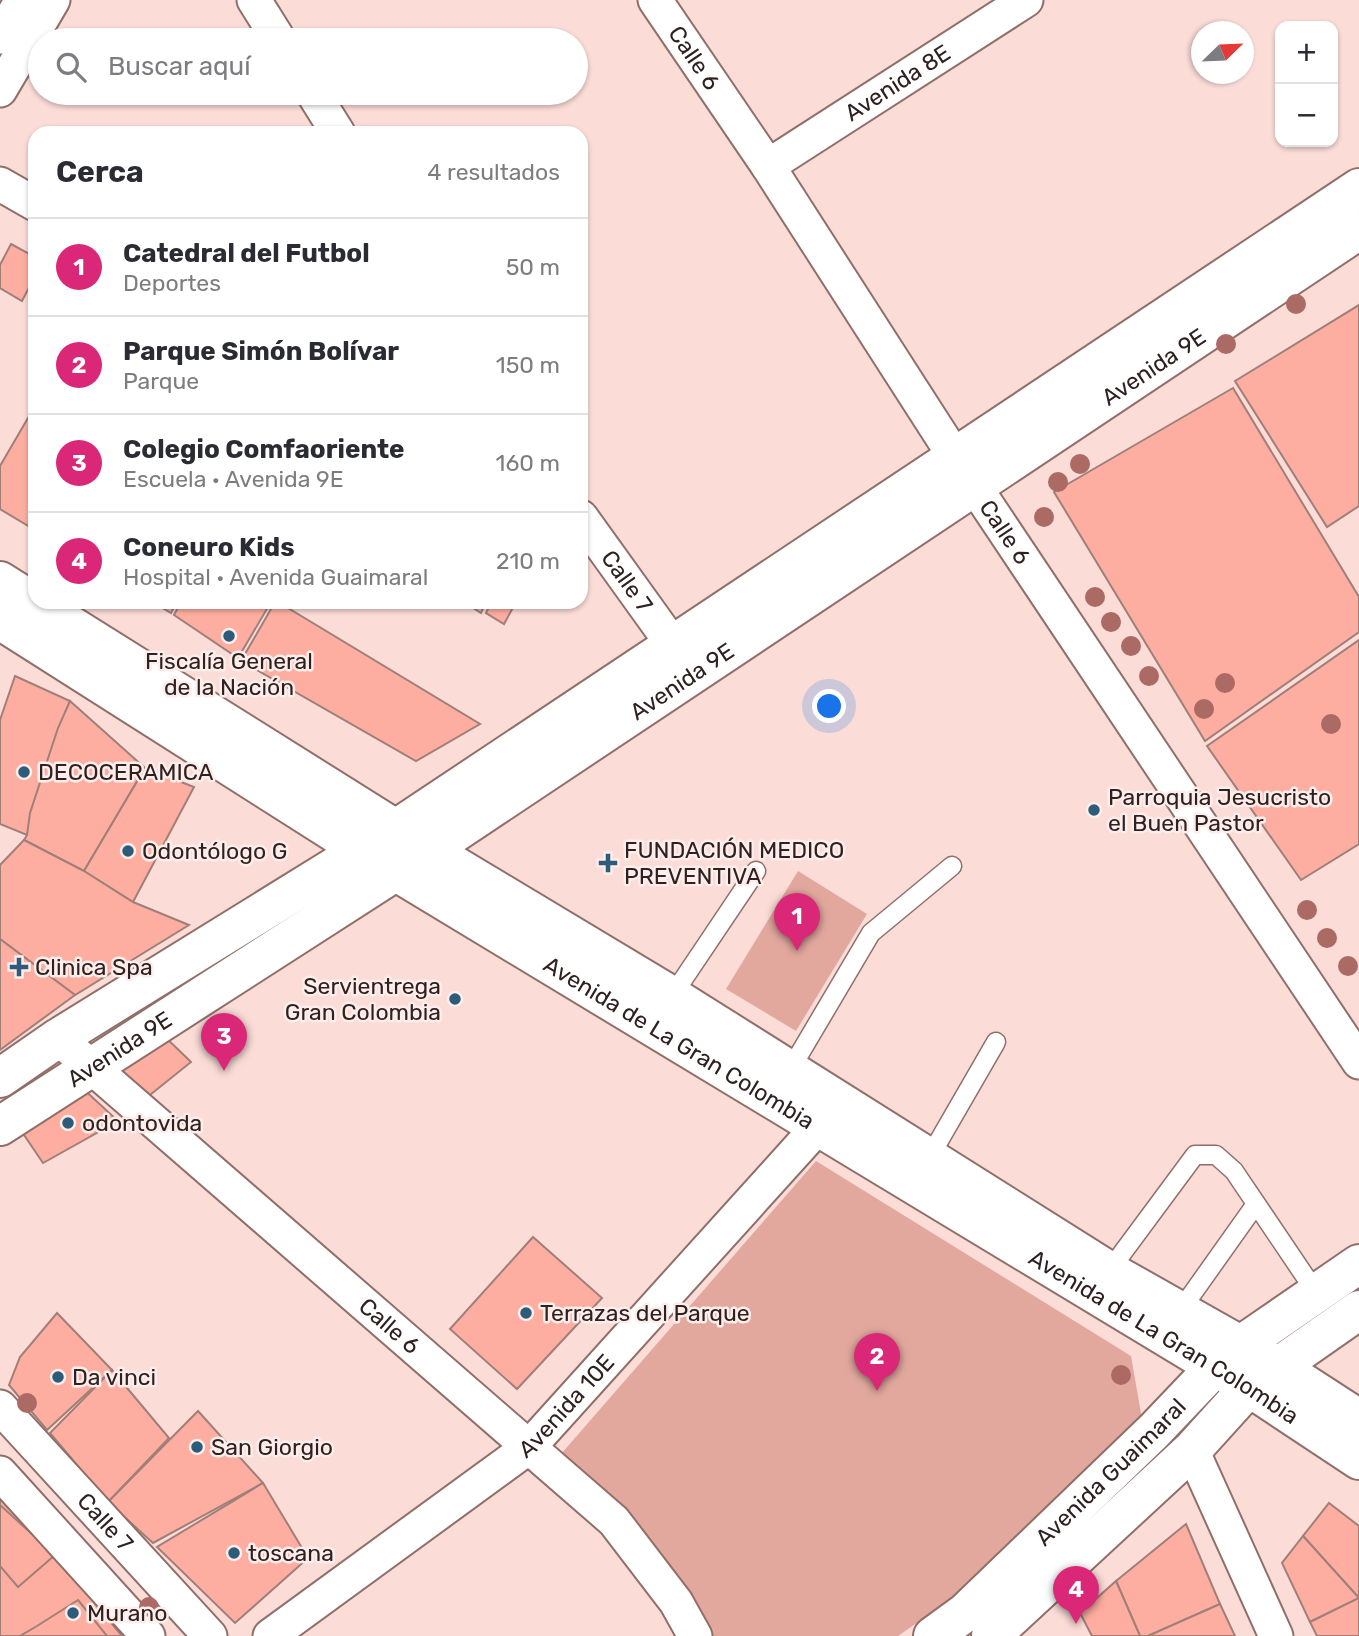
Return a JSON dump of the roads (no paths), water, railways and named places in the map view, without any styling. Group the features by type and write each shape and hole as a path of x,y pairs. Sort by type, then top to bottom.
{"street":[{"path":"0,37 22,0"},
{"path":"37,28 53,0"},
{"path":"254,0 272,28"},
{"name":"Calle 6","path":"655,0 768,166 965,472 1359,1062"},
{"name":"Avenida 8E","path":"768,166 1026,0"},
{"path":"0,90 28,42"},
{"path":"320,105 334,126"},
{"path":"0,184 28,200"},
{"name":"Avenida 9E","path":"0,1126 429,850 965,472 1359,188"},
{"name":"Avenida 9E","path":"0,1078 58,1038 396,829 673,645 965,472 1359,230"},
{"name":"Calle 7","path":"588,527 673,645"},
{"name":"Avenida de La Gran Colombia","path":"0,581 28,599"},
{"name":"Avenida de La Gran Colombia","path":"45,609 429,850 672,996 1109,1271 1180,1311 1228,1356"},
{"name":"Avenida de La Gran Colombia","path":"0,620 395,871 818,1127 1263,1377 1359,1419"},
{"name":"Calle 6","path":"58,1038 614,1521 676,1602 695,1636"},
{"name":"Avenida 10E","path":"270,1636 529,1447 818,1127"},
{"name":"Avenida Guaimaral","path":"978,1628 1154,1431 1228,1356 1359,1264"},
{"name":"Avenida Guaimaral","path":"933,1636 978,1628 1192,1450 1263,1377 1359,1310"},
{"name":"Avenida de La Gran Colombia","path":"1263,1377 1359,1460"},
{"name":"Calle 7","path":"0,1407 210,1636"},
{"path":"1192,1450 1276,1636"},
{"name":"Calle 7","path":"0,1473 148,1636"}],"lane":[{"path":"790,1070 871,933 952,866"},
{"path":"672,996 756,871"},
{"path":"929,1158 996,1042"},
{"path":"1109,1271 1195,1155 1216,1155 1234,1171 1317,1294"},
{"path":"1180,1311 1256,1204"}],"place":[{"name":"Fiscalía General de la Nación","path":"229,636"},
{"name":"DECOCERAMICA","path":"24,772"},
{"name":"Parroquia Jesucristo el Buen Pastor","path":"1094,810"},
{"name":"Odontólogo G","path":"128,851"},
{"name":"FUNDACIÓN MEDICO PREVENTIVA","path":"608,863"},
{"name":"Catedral del Futbol","path":"797,951"},
{"name":"Clinica Spa","path":"19,967"},
{"name":"Servientrega Gran Colombia","path":"455,999"},
{"name":"Colegio Comfaoriente","path":"224,1071"},
{"name":"odontovida","path":"68,1123"},
{"name":"Terrazas del Parque","path":"526,1313"},
{"name":"Da vinci","path":"58,1377"},
{"name":"Parque Simón Bolívar","path":"877,1391"},
{"name":"San Giorgio","path":"197,1447"},
{"name":"toscana","path":"234,1553"},
{"name":"Murano","path":"73,1613"},
{"name":"Coneuro Kids","path":"1076,1624"}]}
